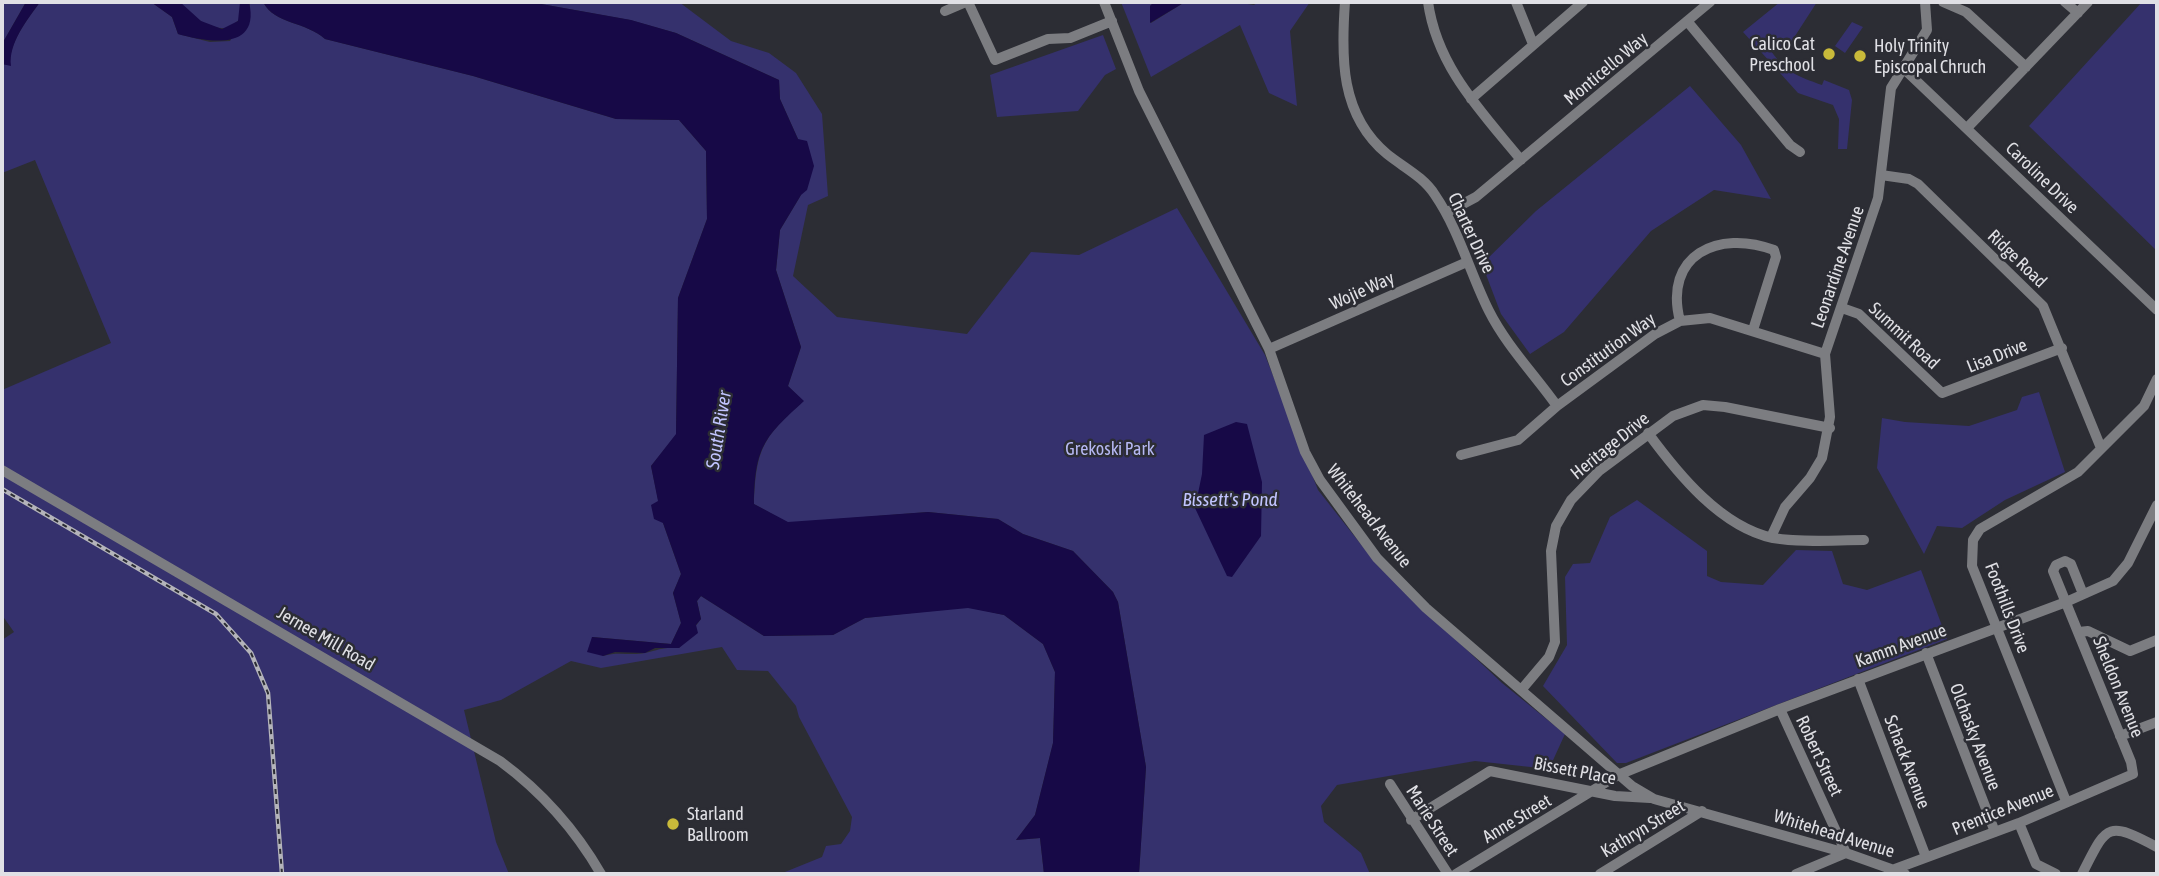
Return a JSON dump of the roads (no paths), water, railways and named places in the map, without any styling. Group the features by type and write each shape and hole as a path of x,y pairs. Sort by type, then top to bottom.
{"street":[{"path":"945,11 967,2 995,60 1048,39 1070,38 1112,21"},
{"name":"Whitehead Avenue","path":"1104,2 1139,91 1269,349 1311,466 1377,558 1426,608 1618,775 1654,799 1846,853 1905,874"},
{"name":"Charter Drive","path":"1345,2 1341,57 1346,88 1356,114 1367,132 1385,152 1434,193 1490,313 1558,406"},
{"path":"1428,2 1435,36 1446,62 1471,99 1521,160"},
{"path":"1516,2 1533,44"},
{"path":"1471,99 1583,2"},
{"name":"Monticello Way","path":"1446,214 1468,204 1710,2"},
{"path":"1925,3 1942,2 1966,12 2026,67"},
{"path":"2065,2 2078,13"},
{"path":"1967,128 2088,2"},
{"name":"Leonardine Avenue","path":"1772,537 1786,507 1810,478 1822,458 1830,428 1825,354 1874,215 1890,93 1927,30 1925,3"},
{"path":"1687,21 1790,145 1800,152"},
{"name":"Caroline Drive","path":"1904,69 2157,310"},
{"name":"Ridge Road","path":"1881,175 1909,179 1928,192 2043,306 2101,448"},
{"path":"1680,321 1675,300 1676,284 1686,266 1710,246 1743,242 1774,250 1776,257 1752,330"},
{"name":"Wojie Way","path":"1269,349 1468,262"},
{"name":"Summit Road","path":"1842,308 1859,314 1942,393"},
{"name":"Constitution Way","path":"1461,455 1518,440 1558,406 1655,334 1680,321 1710,318 1825,354"},
{"name":"Lisa Drive","path":"1942,393 2062,348"},
{"name":"Foothills Drive","path":"2066,801 1972,566 1973,540 1990,522 2078,472 2144,406 2157,379"},
{"name":"Heritage Drive","path":"1522,690 1549,657 1555,642 1551,551 1556,526 1571,500 1599,471 1673,416 1703,405 1830,428"},
{"path":"1648,433 1667,459 1704,499 1754,531 1772,537 1864,540"},
{"name":"Jernee Mill Road","path":"2,470 500,761 534,788 566,821 601,874"},
{"name":"Kamm Avenue","path":"1618,775 1780,709 2083,594 2120,575 2157,505"},
{"name":"Sheldon Avenue","path":"2083,594 2071,564 2061,562 2053,571 2134,771 2133,775 2123,779"},
{"path":"2079,632 2088,631 2130,651 2157,640"},
{"name":"Olchasky Avenue","path":"1926,653 1995,832"},
{"name":"Schack Avenue","path":"1858,679 1926,857"},
{"name":"Robert Street","path":"1780,709 1846,853"},
{"path":"2120,736 2157,722"},
{"name":"Bissett Place","path":"1411,820 1490,771 1654,799"},
{"name":"Anne Street","path":"1456,874 1618,775"},
{"name":"Prentice Avenue","path":"1895,869 1995,832 2123,779"},
{"name":"Marie Street","path":"1390,784 1448,874"},
{"name":"Kathryn Street","path":"1600,874 1702,811"},
{"path":"2019,822 2036,864 2056,874"},
{"path":"2082,874 2102,836 2109,831 2124,829 2157,847"},
{"path":"1796,874 1846,853"}],"water":[{"path":"26,2 40,2 16,40 11,66 2,64 2,44"},
{"path":"151,2 180,2 201,21 222,29 238,21 240,2 249,2 251,18 247,29 239,36 229,40 203,39 178,34 172,17"},
{"name":"South River","path":"263,2 530,2 631,20 676,33 779,80 780,99 798,139 807,141 814,166 807,190 801,195 780,230 776,270 801,347 788,386 804,401 779,425 764,445 756,469 754,504 788,522 928,512 998,519 1023,534 1073,551 1113,592 1118,602 1146,767 1139,874 1044,874 1040,838 1016,840 1035,815 1053,743 1055,672 1043,644 1004,615 968,608 865,618 833,635 764,636 701,596 697,601 701,619 696,625 698,633 679,648 655,648 645,653 615,652 603,656 587,652 592,637 671,644 681,623 673,593 681,574 663,523 654,519 651,505 658,501 651,466 676,434 678,298 707,219 706,151 679,120 616,119 473,76 325,39 318,33 275,15"},
{"path":"1154,2 1185,2 1150,23 1150,6"},
{"name":"Bissett's Pond","path":"1236,422 1247,424 1262,482 1261,536 1232,577 1227,576 1195,508 1202,474 1204,435"}],"railway":[{"path":"2,489 216,614 251,653 268,693 282,874"}],"place":[{"name":"Calico Cat Preschool","path":"1829,54"},
{"name":"Holy Trinity Episcopal Chruch","path":"1860,56"},
{"name":"Starland Ballroom","path":"673,824"}],"park label":[{"name":"Grekoski Park","path":"1110,449"}]}
